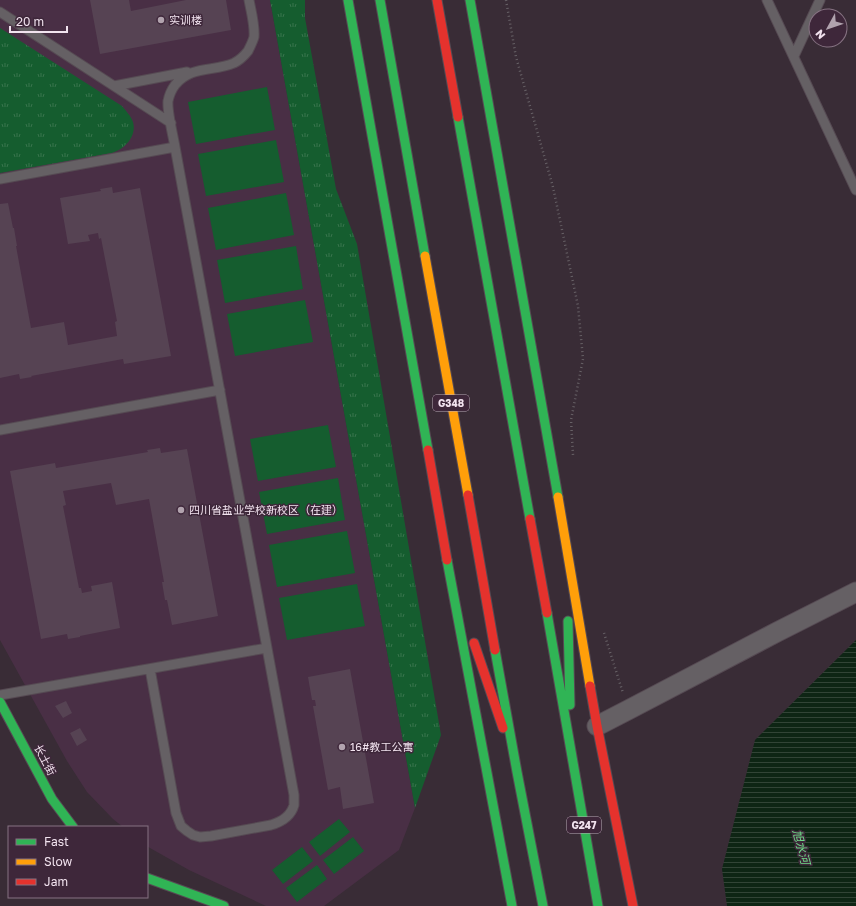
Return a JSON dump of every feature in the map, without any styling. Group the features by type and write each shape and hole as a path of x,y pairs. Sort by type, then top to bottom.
{"main road":[{"path":"348,0 449,570 512,906"},
{"name":"G348","path":"380,0 517,772"},
{"path":"437,0 571,745"},
{"path":"470,0 567,546 597,726 632,906"},
{"path":"567,546 571,745"},
{"path":"449,570 517,772 543,906"},
{"name":"长土街","path":"0,702 52,799 72,826"},
{"name":"G247","path":"571,745 598,906"},
{"path":"148,878 224,906"}],"street":[{"path":"597,726 770,635 856,592"}],"lane":[{"path":"114,86 226,66 235,63 244,56 250,48 254,37 249,0"},
{"path":"767,0 856,190"},
{"path":"794,56 820,0"},
{"path":"0,12 170,123"},
{"path":"150,669 178,819 181,826 187,832 200,837 278,823 285,819 294,805 294,795 170,123 168,102 173,87 179,79 198,70"},
{"path":"0,179 175,147"},
{"path":"0,430 220,390"},
{"path":"0,695 267,648"}],"path":[{"path":"506,0 516,57 553,187 578,306 583,359 571,420 574,461"},
{"path":"602,629 628,710"}],"shaded area":[{"name":"四川省盐业学校新校区（在建）","path":"0,0 270,0 415,808 399,850 324,906 266,906 189,870 148,847 148,826 122,826 87,792 67,761 0,640"}],"green space":[{"path":"270,0 305,0 305,18 336,189 357,244 441,735 415,808"},
{"path":"0,28 122,106 131,118 134,127 132,137 129,141 117,151 112,153 0,173"},
{"path":"267,87 275,130 196,144 188,102"},
{"path":"276,140 284,182 206,196 198,154"},
{"path":"286,193 294,235 216,250 208,208"},
{"path":"296,246 303,289 225,303 217,260"},
{"path":"305,300 313,342 235,356 227,314"},
{"path":"328,425 336,467 258,481 250,439"},
{"path":"338,478 345,520 267,534 259,492"},
{"path":"347,531 355,573 277,587 269,545"},
{"path":"357,584 365,626 287,640 279,598"},
{"path":"339,819 350,832 320,856 309,842"},
{"path":"353,837 364,851 334,874 323,860"},
{"path":"302,847 313,861 283,884 272,870"},
{"path":"317,865 327,879 297,902 286,888"}],"water":[{"name":"旭水河","path":"856,640 856,906 727,906 722,869 755,740"}],"building":[{"name":"实训楼","path":"90,0 129,0 131,11 186,0 226,0 231,30 100,54"},
{"path":"112,187 113,193 140,188 171,356 124,364 123,359 20,379 19,374 0,378 0,204 8,203 14,228 31,328 64,322 68,345 117,336 115,322 117,321 101,238 99,239 98,233 88,235 90,241 68,244 60,198 101,191 100,189"},
{"path":"160,448 161,453 187,449 218,616 172,625 167,600 165,600 162,582 164,582 149,499 116,505 111,483 63,491 66,505 63,506 79,588 81,588 82,593 92,591 91,586 112,582 120,628 68,639 67,634 41,639 10,471 55,463 56,468 148,452 147,450"},
{"name":"16#教工公寓","path":"350,669 374,803 343,809 340,787 328,790 313,706 316,706 315,700 312,700 308,677"},
{"path":"66,701 72,713 63,718 55,706"},
{"path":"80,728 87,740 77,746 70,733"}],"traffic: fast":[{"path":"348,0 428,450"},
{"path":"380,0 425,256"},
{"path":"470,0 558,497"},
{"path":"458,117 530,519"},
{"path":"447,560 512,906"},
{"path":"547,613 598,906"},
{"path":"568,621 570,705"},
{"path":"495,650 543,906"},
{"path":"0,702 52,799 72,826"},
{"path":"148,878 224,906"}],"traffic: slow":[{"path":"425,256 468,495"},
{"path":"558,497 590,686"}],"traffic: jam":[{"path":"437,0 458,117"},
{"path":"428,450 447,560"},
{"path":"468,495 495,650"},
{"path":"530,519 547,613"},
{"path":"474,643 503,728"},
{"path":"590,686 633,906"}],"place":[{"name":"实训楼","path":"161,20"},
{"name":"四川省盐业学校新校区（在建）","path":"181,510"},
{"name":"16#教工公寓","path":"342,747"}]}
